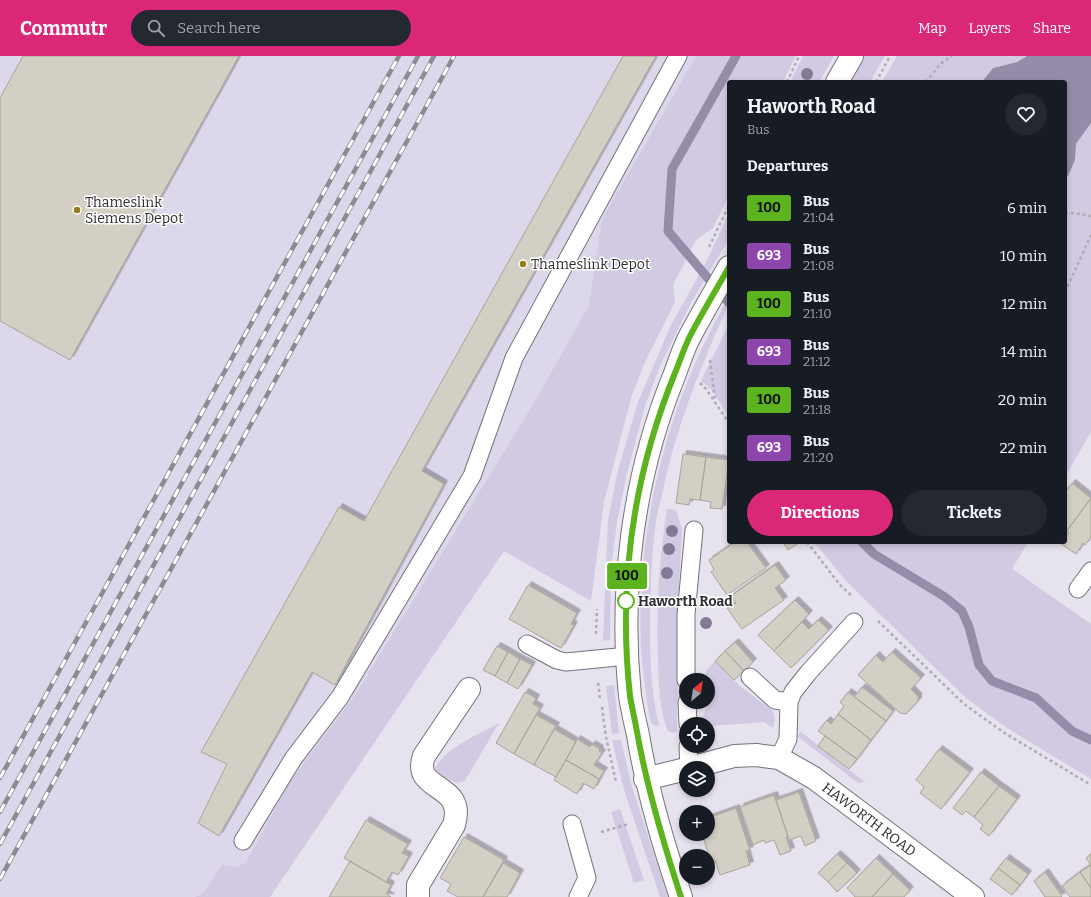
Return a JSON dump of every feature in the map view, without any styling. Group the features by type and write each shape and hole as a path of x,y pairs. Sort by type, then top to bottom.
{"street":[{"path":"838,80 852,56"},
{"path":"681,897 645,779 630,697 626,583 641,481 653,432 665,397 690,336 727,272"},
{"path":"418,897 418,885 454,825 457,814 455,802 447,792 428,781 421,766 424,756 469,689"},
{"name":"HAWORTH ROAD","path":"715,761 734,756 756,755 779,758 814,778 958,893"},
{"path":"645,779 679,771"}],"lane":[{"path":"243,841 293,759 340,697 472,476 514,358 678,56"},
{"path":"686,673 686,614 694,530"},
{"path":"1078,589 1091,571"},
{"path":"779,758 789,734 789,702 793,692 800,682 854,622"},
{"path":"527,644 557,660 566,662 628,656"},
{"path":"750,677 775,700 789,702"},
{"path":"574,831 587,878 578,897"}],"path":[{"path":"788,80 799,56"},
{"path":"877,80 890,56"},
{"path":"928,80 940,64 952,56"},
{"path":"717,230 727,209"},
{"path":"1067,212 1091,216"},
{"path":"1067,288 1091,235"},
{"path":"707,361 710,355 716,403"},
{"path":"698,381 706,389 727,420"},
{"path":"809,544 840,584 857,601"},
{"path":"874,617 964,704 1003,732 1091,785"},
{"path":"574,831 629,824"}],"shaded area":[{"path":"0,56 696,56 602,219 589,305 538,396 355,695 291,780 246,863 238,867 231,867 222,864 204,892 195,897 0,897"},
{"path":"696,56 796,56 784,80 727,80 727,199 713,228 696,240 673,285 675,302 645,362 631,398 604,502 591,601 504,551 270,897 195,897 204,892 222,864 234,867 246,862 291,780 355,695 538,396 589,305 602,219"},
{"path":"803,56 834,56 820,80 791,80"},
{"path":"865,56 885,56 871,80 851,80"},
{"path":"897,56 1027,56 1017,62 993,68 984,80 883,80"},
{"path":"1027,56 1091,56 1091,123 1076,144 1075,160 1068,176 1067,80 984,80 993,68 1017,62"},
{"path":"1091,123 1091,432 1067,474 1067,176 1075,160 1076,144"},
{"path":"727,217 727,242 692,301 660,366 645,406 626,477 617,522 611,568 610,640 603,641 608,521 617,474 638,402 671,325 705,264"},
{"path":"727,301 727,308 691,396 675,442 656,520 652,562 650,657 652,685 659,725 656,726 652,724 649,715 641,646 641,601 644,555 660,465 673,421 689,378"},
{"path":"727,328 727,414 711,389 701,381"},
{"path":"667,509 676,510 682,530 678,601 677,731 673,733 668,731 663,715 660,697 658,662 657,623 659,585"},
{"path":"816,544 1027,544 1012,569 1091,624 1091,779 1007,728 966,698 847,582"},
{"path":"715,661 740,686 773,711 775,720 773,728 764,722 715,726 715,717 703,717 706,709 715,709 715,673 706,673"},
{"path":"614,685 619,733 612,734 606,686"},
{"path":"499,723 465,781 457,783 437,773 435,768 455,747"},
{"path":"801,732 865,782 858,783 797,736"},
{"path":"612,740 621,740 632,787 668,897 660,897 624,790"},
{"path":"620,809 644,880 634,883 611,812"}],"building":[{"name":"Thameslink Siemens Depot","path":"23,56 239,56 70,360 0,321 0,98"},
{"name":"Thameslink Depot","path":"623,56 656,56 422,471 444,484 335,685 312,672 219,836 198,823 227,764 201,752 339,507 364,521"},
{"path":"683,454 706,457 700,500 690,499 689,505 676,503"},
{"path":"706,457 727,460 727,474 722,509 710,508 711,502 700,500"},
{"path":"1072,483 1091,498 1067,531 1067,489"},
{"path":"1091,498 1091,537 1085,545 1083,543 1076,554 1061,544 1067,544 1067,536 1069,533 1067,531"},
{"path":"732,544 748,544 766,568 727,595 711,572 714,570 709,560"},
{"path":"784,544 797,544 788,550"},
{"path":"775,565 786,580 775,588 784,600 742,629 727,608 736,603 731,596"},
{"path":"528,585 577,613 571,624 574,625 561,648 509,619"},
{"path":"795,600 809,614 774,651 758,635"},
{"path":"818,620 829,630 791,668 774,651 802,622 809,629"},
{"path":"735,642 753,662 744,671 725,651"},
{"path":"497,646 508,652 495,676 483,670"},
{"path":"725,651 744,671 734,680 715,661"},
{"path":"508,652 520,659 507,683 495,676"},
{"path":"892,652 921,678 911,689 918,696 918,701 906,714 900,713 858,675 876,655 883,662"},
{"path":"520,659 532,665 518,689 507,683"},
{"path":"862,687 893,711 886,721 854,697"},
{"path":"525,692 536,698 533,704 540,708 514,754 496,743"},
{"path":"848,692 886,721 871,740 838,714 844,706 840,702"},
{"path":"838,714 871,740 857,759 818,731 827,720 831,724"},
{"path":"536,715 556,726 534,765 514,754"},
{"path":"554,729 576,742 556,777 534,765"},
{"path":"825,736 857,759 849,769 818,746"},
{"path":"577,739 590,747 592,744 600,749 599,751 602,753 594,765 604,771 599,779 566,760"},
{"path":"939,749 970,772 941,809 920,793 924,787 916,780"},
{"path":"566,760 599,779 594,789 583,783 577,794 554,780"},
{"path":"981,772 999,786 974,817 966,811 962,815 953,808"},
{"path":"999,786 1017,799 989,836 980,829 983,825 974,817"},
{"path":"799,792 816,841 805,846 801,836 789,840 776,800"},
{"path":"774,795 788,836 786,837 791,851 780,855 774,840 765,843 764,840 753,845 740,807"},
{"path":"736,808 750,850 746,851 750,865 720,875 715,860 715,849 707,849 704,841 715,841 715,816"},
{"path":"366,820 408,844 402,853 409,856 398,875 392,872 386,882 344,858"},
{"path":"464,837 504,860 483,897 458,897 447,891 451,884 440,878"},
{"path":"837,854 847,863 828,882 818,873"},
{"path":"1091,854 1091,865 1086,858"},
{"path":"876,858 893,874 872,897 855,897 847,888"},
{"path":"1006,858 1028,874 1020,885 998,868"},
{"path":"350,861 391,885 386,894 391,897 329,897"},
{"path":"503,863 520,873 507,897 483,897"},
{"path":"847,863 857,873 837,892 828,882"},
{"path":"1091,865 1091,888 1080,872"},
{"path":"998,868 1020,885 1012,895 990,879"},
{"path":"1045,872 1062,896 1061,897 1045,897 1034,881"},
{"path":"1080,872 1091,888 1091,897 1070,897 1062,886"},
{"path":"893,874 910,890 904,897 872,897"}],"waterway":[{"path":"727,301 668,231 672,169 736,56"},
{"path":"864,544 874,554 945,597 962,611 969,627 979,665 992,681 1036,698 1072,731 1091,740"}],"railway":[{"path":"0,778 399,56"},
{"path":"0,812 418,56"},
{"path":"0,844 434,56"},
{"path":"0,879 454,56"}],"bus line":[{"name":"100","path":"681,897 645,779 630,697 627,646 626,583 633,526 641,481 653,432 665,397 690,336 727,271"}],"place":[{"name":"Thameslink Siemens Depot","path":"77,210"},
{"name":"Thameslink Depot","path":"523,264"},
{"name":"Haworth Road","path":"626,601"}]}
